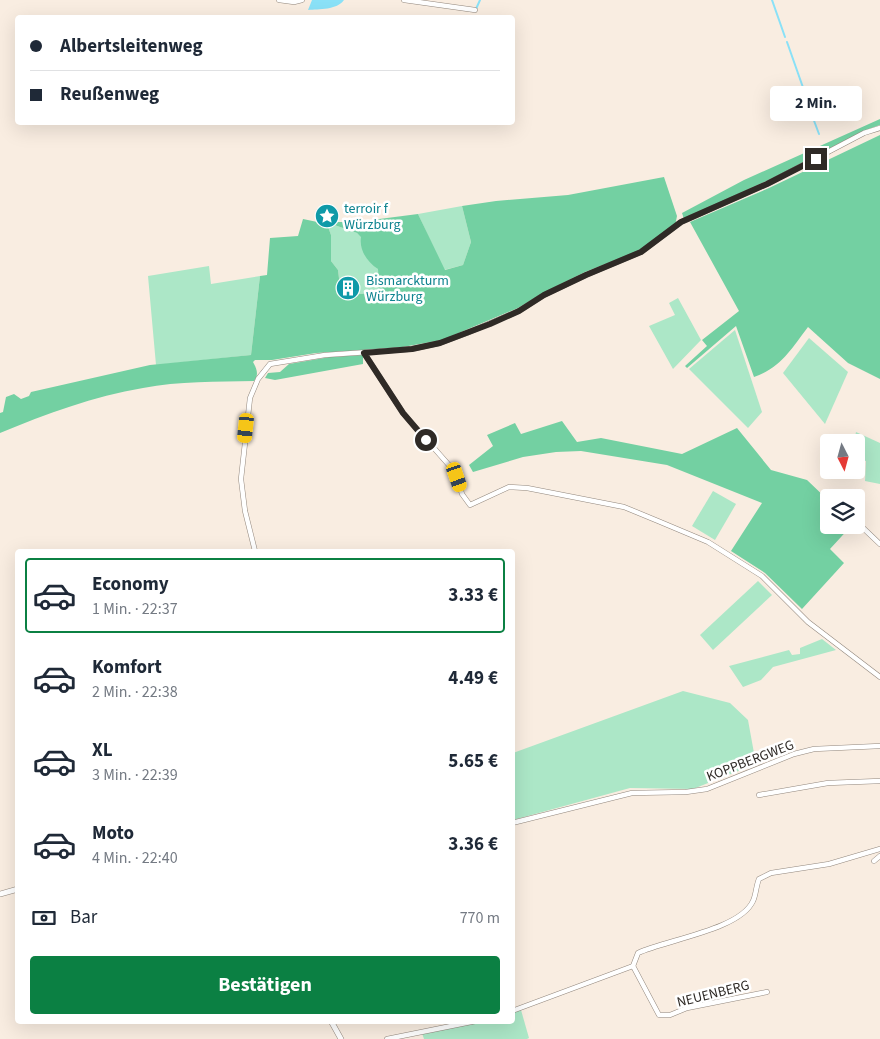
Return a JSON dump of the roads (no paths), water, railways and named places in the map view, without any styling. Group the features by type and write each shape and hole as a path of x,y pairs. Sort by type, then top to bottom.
{"street":[{"path":"279,0 294,2 302,0"},
{"path":"404,0 475,10"},
{"path":"254,549 245,511 241,479 250,398 258,379 270,364 325,355 412,349 440,343 490,324 519,311 544,295 641,252 681,222 767,184 864,133 880,128"},
{"path":"364,353 403,413 448,464 457,477 462,494 470,505 509,487 526,488 624,508 658,520 708,542 762,576 808,622 880,677"},
{"path":"865,530 880,544"},
{"name":"KOPPBERGWEG","path":"515,823 632,793 686,792 707,789 794,754 814,749 880,746"},
{"path":"759,795 828,783 880,781"},
{"path":"515,1010 633,966 638,953 654,946 686,938 720,926 740,916 753,902 759,879 771,873 829,864 880,849"},
{"path":"874,861 880,856"},
{"path":"0,894 15,890"},
{"name":"NEUENBERG","path":"633,966 660,1015 670,1015 687,1008 767,992"},
{"path":"333,1024 341,1039"},
{"path":"387,1039 461,1024"}],"water":[{"path":"312,0 344,0 337,6 308,10"}],"waterway":[{"path":"476,9 480,0"},
{"path":"772,0 785,37"},
{"path":"787,42 806,96"},
{"path":"807,102 819,134"}],"place":[{"name":"terroir f Würzburg","path":"327,216"},
{"name":"Bismarckturm Würzburg","path":"348,288"}]}
